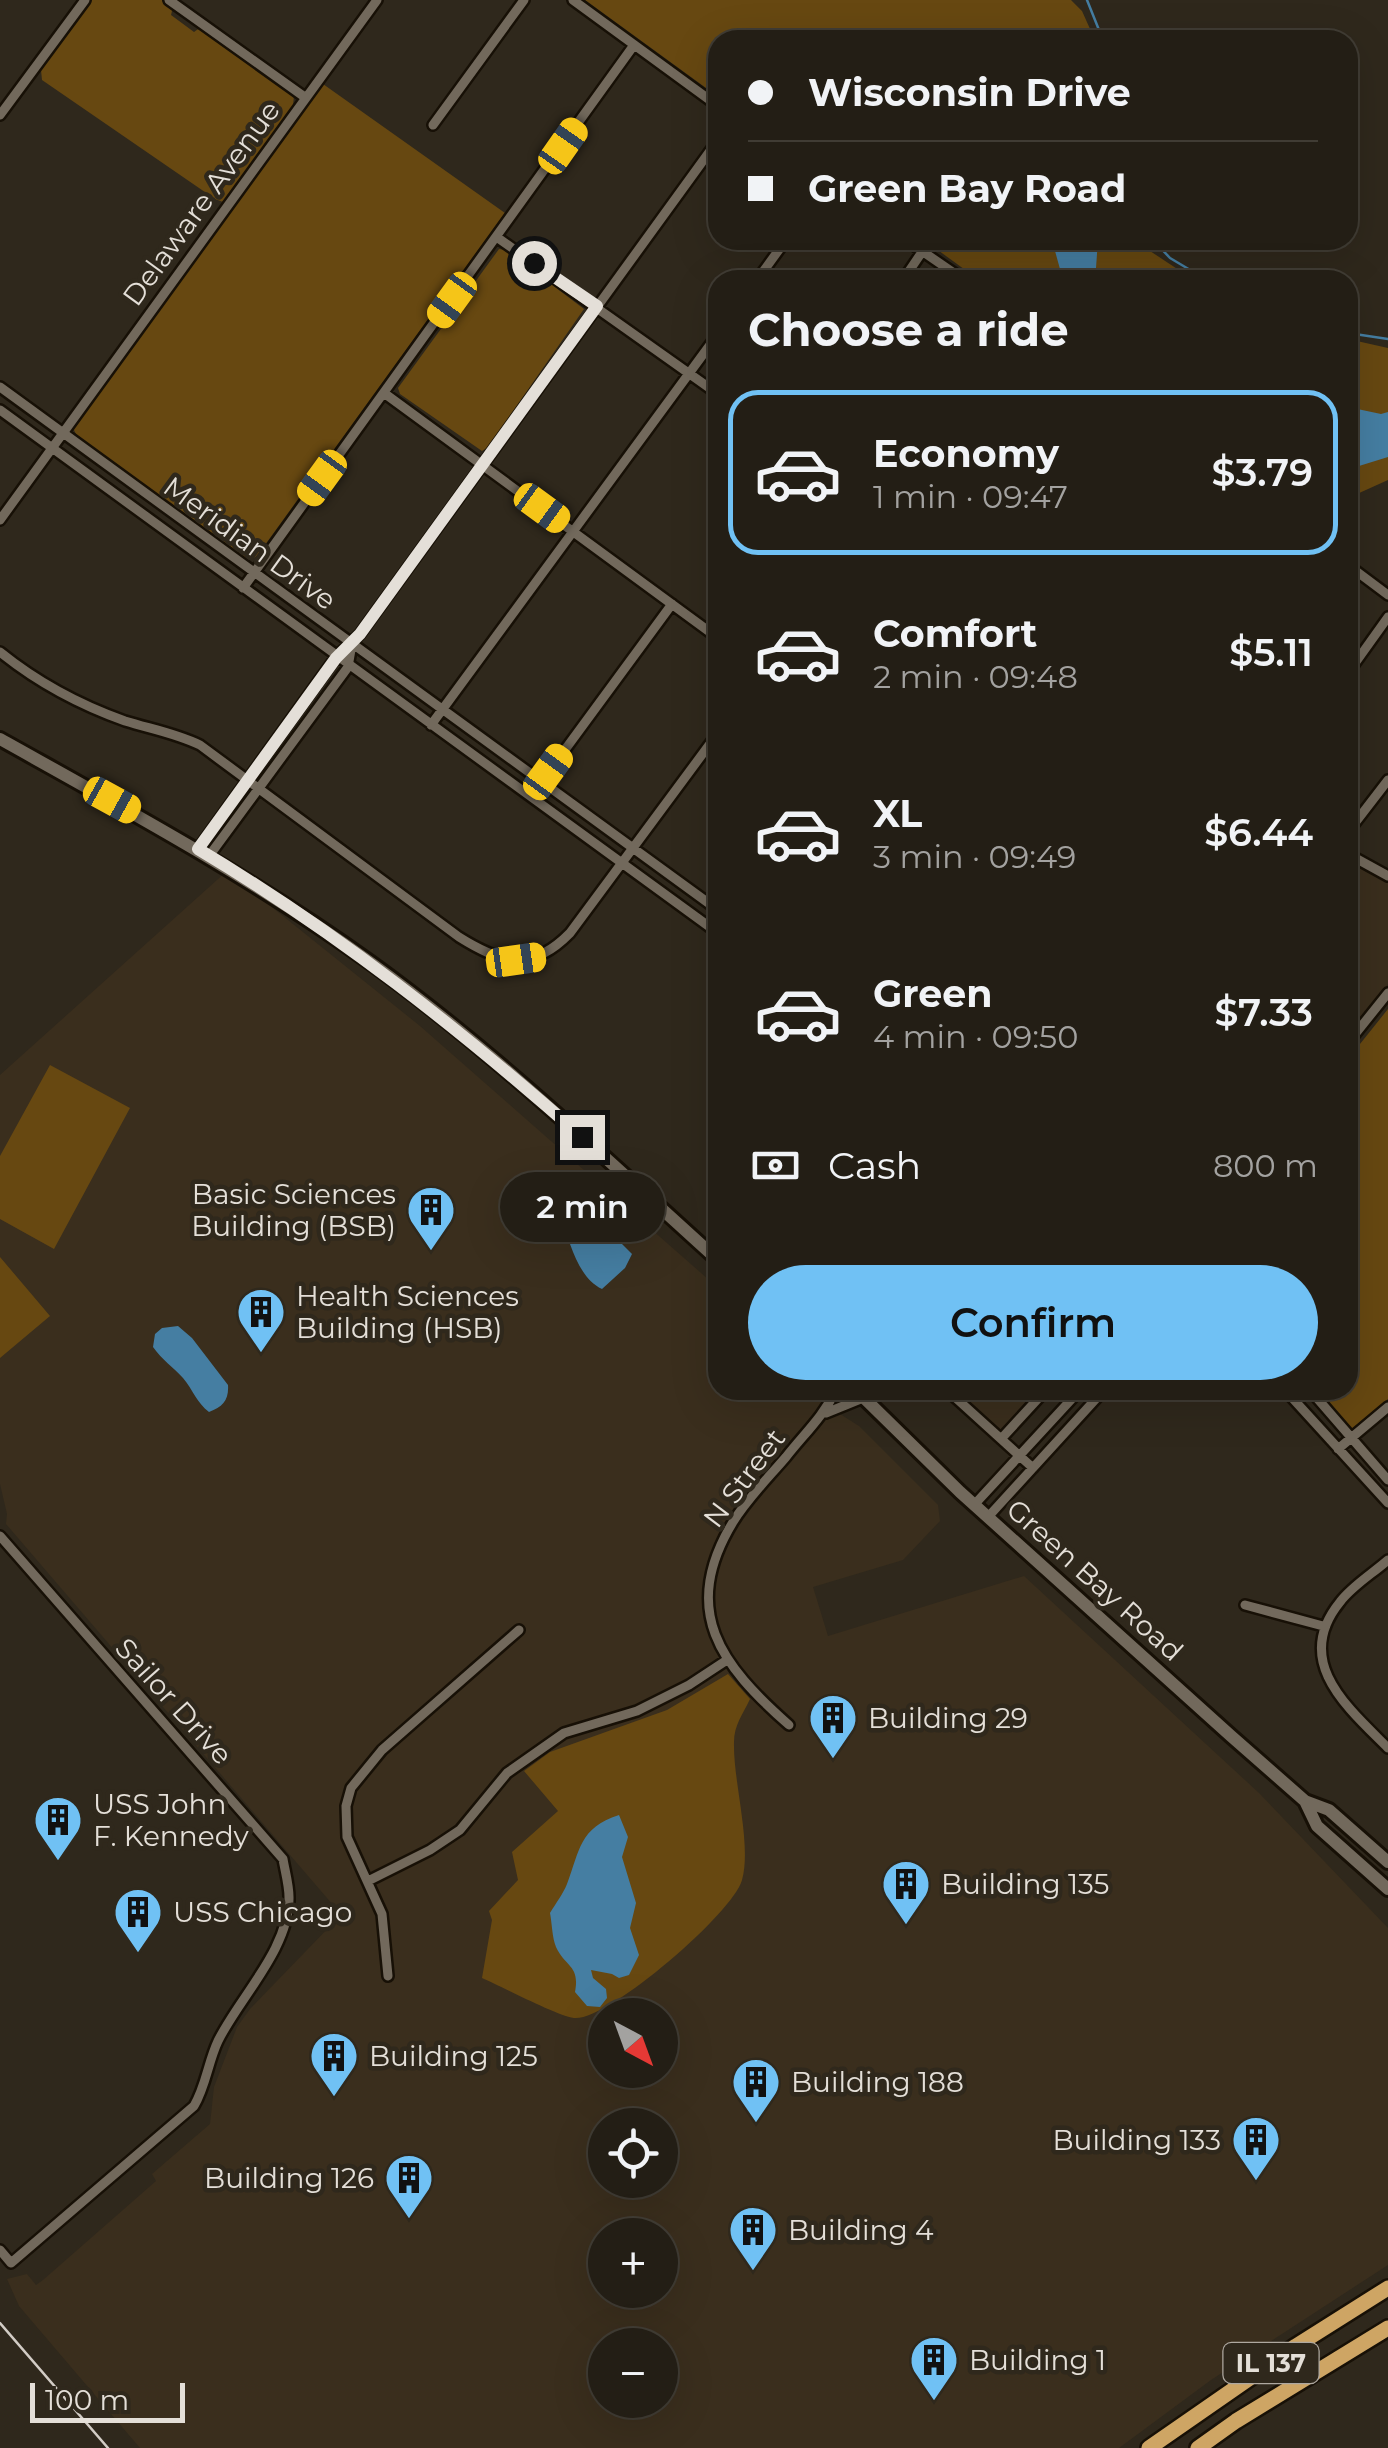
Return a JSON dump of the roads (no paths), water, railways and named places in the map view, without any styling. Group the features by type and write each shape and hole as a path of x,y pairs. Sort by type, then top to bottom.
{"highway":[{"name":"IL 137","path":"1150,2448 1388,2288"},
{"name":"IL 137","path":"1198,2448 1388,2328"},
{"path":"1171,2432 1182,2448"}],"main road":[{"path":"0,739 204,852 320,927 463,1033 708,1251"},
{"name":"Green Bay Road","path":"866,1400 988,1518 1305,1801 1318,1826 1388,1889"},
{"name":"Green Bay Road","path":"1305,1801 1329,1810 1388,1862"}],"street":[{"path":"0,114 85,0"},
{"path":"169,0 306,98"},
{"name":"Delaware Avenue","path":"0,520 377,0"},
{"path":"433,126 524,0"},
{"path":"573,0 708,99"},
{"path":"243,588 634,45"},
{"path":"204,852 247,779 336,658 352,644 708,154"},
{"path":"498,238 708,387"},
{"path":"919,250 949,270"},
{"path":"910,270 922,252"},
{"path":"431,726 708,347"},
{"name":"Meridian Drive","path":"0,387 708,903"},
{"path":"384,393 708,631"},
{"name":"Meridian Drive","path":"0,410 708,925"},
{"path":"1358,573 1388,595"},
{"path":"531,796 672,604"},
{"path":"1358,659 1388,617"},
{"path":"204,852 259,788 348,666 352,644"},
{"path":"0,652 57,691 129,722 178,734 200,745 459,938 499,960 537,957 557,946 708,746"},
{"path":"1358,819 1388,780"},
{"path":"1358,860 1388,876"},
{"path":"1358,1030 1388,993"},
{"name":"N Street","path":"789,1726 758,1698 727,1660 714,1639 707,1603 720,1548 734,1520 824,1414 831,1400"},
{"name":"N Street","path":"824,1414 849,1400"},
{"path":"958,1400 1033,1468"},
{"path":"1001,1438 1037,1400"},
{"path":"974,1505 1071,1400"},
{"path":"988,1518 1095,1400"},
{"path":"1295,1400 1388,1502"},
{"path":"1319,1400 1388,1480"},
{"path":"1338,1449 1388,1407"},
{"name":"Sailor Drive","path":"0,1536 283,1859 290,1899 272,1952 216,2046 202,2094 194,2106 11,2263 0,2250"},
{"path":"1388,1560 1342,1598 1323,1626 1322,1647 1331,1687 1388,1748"},
{"path":"1245,1605 1323,1626"},
{"path":"388,1976 382,1914 347,1837 346,1806 356,1780 382,1750 520,1630"},
{"path":"368,1881 460,1830 507,1774 564,1733 656,1702 727,1660"}],"water":[{"path":"1055,250 1097,250 1099,270 1060,270"},
{"path":"1358,409 1388,412 1388,457 1359,466"},
{"path":"579,1201 632,1254 625,1268 602,1289 581,1268 562,1218"},
{"path":"178,1326 228,1385 224,1402 209,1412 153,1347 155,1334 162,1328"},
{"path":"619,1815 628,1837 622,1857 636,1903 630,1928 639,1955 629,1975 619,1978 591,1970 593,1978 606,1989 607,1998 588,1998 587,2006 575,1992 574,1971 556,1947 550,1913 565,1888 583,1842 606,1820"}],"waterway":[{"path":"1087,0 1099,30"},
{"path":"1162,250 1190,270"},
{"path":"1358,334 1388,339"}],"railway":[{"path":"0,2323 108,2448"}],"place":[{"name":"Basic Sciences Building (BSB)","path":"431,1252"},
{"name":"Health Sciences Building (HSB)","path":"261,1354"},
{"name":"Building 29","path":"833,1760"},
{"name":"USS John F. Kennedy","path":"58,1862"},
{"name":"Building 135","path":"906,1926"},
{"name":"USS Chicago","path":"138,1954"},
{"name":"Building 125","path":"334,2098"},
{"name":"Building 188","path":"756,2124"},
{"name":"Building 133","path":"1256,2182"},
{"name":"Building 126","path":"409,2220"},
{"name":"Building 4","path":"753,2272"},
{"name":"Building 1","path":"934,2402"}]}
